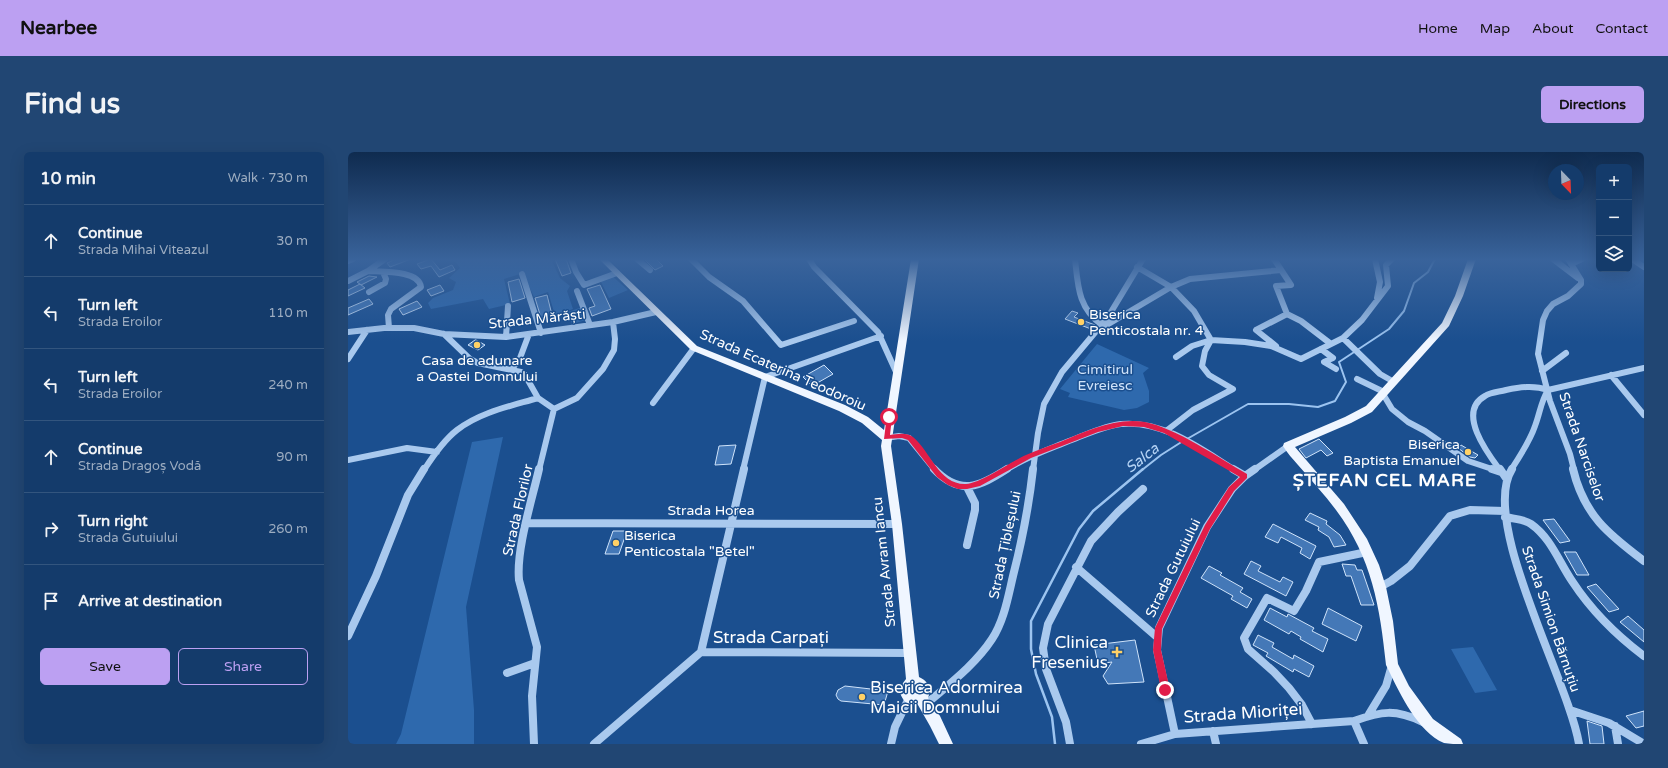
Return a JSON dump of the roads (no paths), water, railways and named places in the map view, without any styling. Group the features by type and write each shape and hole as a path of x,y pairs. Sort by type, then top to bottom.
{"main road":[{"name":"Strada Ecaterina Teodoroiu","path":"631,287 694,348 855,415 873,426 886,438"},
{"name":"Strada Avram Iancu","path":"912,287 886,438 886,450 897,524 913,683 918,683 923,692 918,700"},
{"path":"1456,744 1428,724 1412,702 1392,665 1387,621 1380,587 1361,539 1347,518 1288,446 1348,420 1369,408 1446,324 1462,287"},
{"path":"918,700 946,744"}],"street":[{"path":"369,292 378,287"},
{"path":"389,328 388,315 390,309 416,293 421,287"},
{"path":"526,287 541,333"},
{"path":"722,287 743,301 781,345 854,321"},
{"path":"834,287 881,336 897,374"},
{"path":"1078,287 1084,307 1100,327"},
{"name":"Strada Țibleșului","path":"918,700 964,670 985,650 992,640 1000,623 1023,536 1044,404 1062,372 1100,327 1125,287"},
{"path":"1171,287 1178,292 1194,311 1211,340"},
{"name":"Strada Țibleșului","path":"1100,327 1171,287"},
{"path":"1276,287 1287,314 1301,321 1331,344"},
{"path":"1376,302 1380,287"},
{"path":"1287,314 1256,330 1279,349 1293,357 1301,359 1344,338 1362,320 1388,287"},
{"name":"Strada Narciselor","path":"1579,287 1553,304 1543,320 1538,354 1542,371 1550,401 1570,454 1576,480 1590,512 1613,538 1644,561"},
{"path":"577,290 590,325"},
{"path":"506,337 508,306"},
{"name":"Strada Mărăști","path":"348,332 389,328 423,329 444,334 506,337 613,322 656,312"},
{"path":"444,334 470,359 478,363 512,369 525,375 538,398 554,409 577,398 603,369 614,350 615,338 613,322"},
{"path":"348,359 367,330"},
{"path":"512,369 520,358 529,334"},
{"path":"701,652 730,523 766,377 881,336"},
{"path":"1344,338 1380,374 1394,382"},
{"path":"1166,431 1193,410 1233,389 1208,374 1202,368 1201,364 1203,357 1211,340"},
{"path":"1176,357 1189,346 1211,340 1248,342 1279,349"},
{"path":"653,403 694,348"},
{"path":"1321,349 1333,358 1324,362 1336,369"},
{"path":"1542,371 1566,353"},
{"path":"1503,475 1479,440 1474,426 1475,407 1480,398 1487,394 1531,387 1541,387 1548,390 1644,368"},
{"path":"1611,375 1644,415"},
{"path":"1357,379 1384,393 1392,409 1408,422 1425,431 1468,461 1503,475"},
{"path":"1503,475 1524,451 1535,427 1543,398 1548,390"},
{"path":"348,636 376,576 402,509 417,480 437,452 458,429 469,422 503,408 538,398"},
{"name":"Strada Florilor","path":"534,744 532,696 537,647 522,594 518,570 526,523 554,409"},
{"path":"886,438 902,436 910,439 945,480 955,485 967,487 978,484 1035,454 1097,430 1117,425 1144,424 1166,431 1245,476"},
{"name":"Strada Gutuiului","path":"1175,734 1157,650 1159,628 1207,527 1232,489 1245,476 1288,446"},
{"path":"348,460 407,448 437,452"},
{"name":"Strada Simion Bărnuțiu","path":"1503,475 1505,514 1513,553 1526,594 1570,710 1579,744"},
{"path":"967,487 975,503 975,510 967,545"},
{"path":"1070,744 1067,726 1047,673 1044,658 1044,642 1049,619 1091,541 1118,512 1143,489"},
{"path":"1380,587 1396,578 1408,568 1450,516 1456,512 1464,511 1505,514 1528,522 1539,530 1572,582 1586,600 1608,624 1644,656"},
{"name":"Strada Horea","path":"526,523 897,524"},
{"name":"Strada Mioriței","path":"1312,724 1306,712 1287,684 1249,651 1244,643 1249,629 1267,598 1294,611 1306,591 1319,562 1367,552"},
{"path":"1076,567 1157,637"},
{"name":"Strada Carpați","path":"594,744 701,652 910,653"},
{"path":"507,673 535,663"},
{"path":"1370,714 1386,686 1392,665"},
{"path":"891,744 895,727 918,700"},
{"path":"1570,710 1597,718 1614,726 1644,744"},
{"name":"Strada Mioriței","path":"1141,744 1175,734 1354,721 1370,714 1395,711 1404,713 1428,724"},
{"path":"1354,721 1364,744"},
{"path":"1614,726 1618,744"},
{"path":"1213,731 1216,744"}],"waterway":[{"name":"Salca","path":"1187,439 1248,404 1289,404 1318,407 1335,401 1346,382 1339,362 1389,329 1404,311 1413,287"},
{"name":"Salca","path":"1142,470 1161,455 1183,441"},
{"name":"Salca","path":"1055,744 1052,717 1036,674 1031,649 1031,621 1079,529 1093,511 1143,469"}],"place":[{"name":"Biserica Penticostala nr. 4","path":"1081,322"},
{"name":"Casa de adunare a Oastei Domnului","path":"477,345"},
{"name":"Biserica Baptista Emanuel","path":"1468,452"},
{"name":"Biserica Penticostala \"Betel\"","path":"616,543"},
{"name":"Clinica Fresenius","path":"1117,652"},
{"name":"Biserica Adormirea Maicii Domnului","path":"862,697"}],"district":[{"name":"ȘTEFAN CEL MARE","path":"1385,480"}],"park label":[{"name":"Cimitirul Evreiesc","path":"1105,378"}]}
